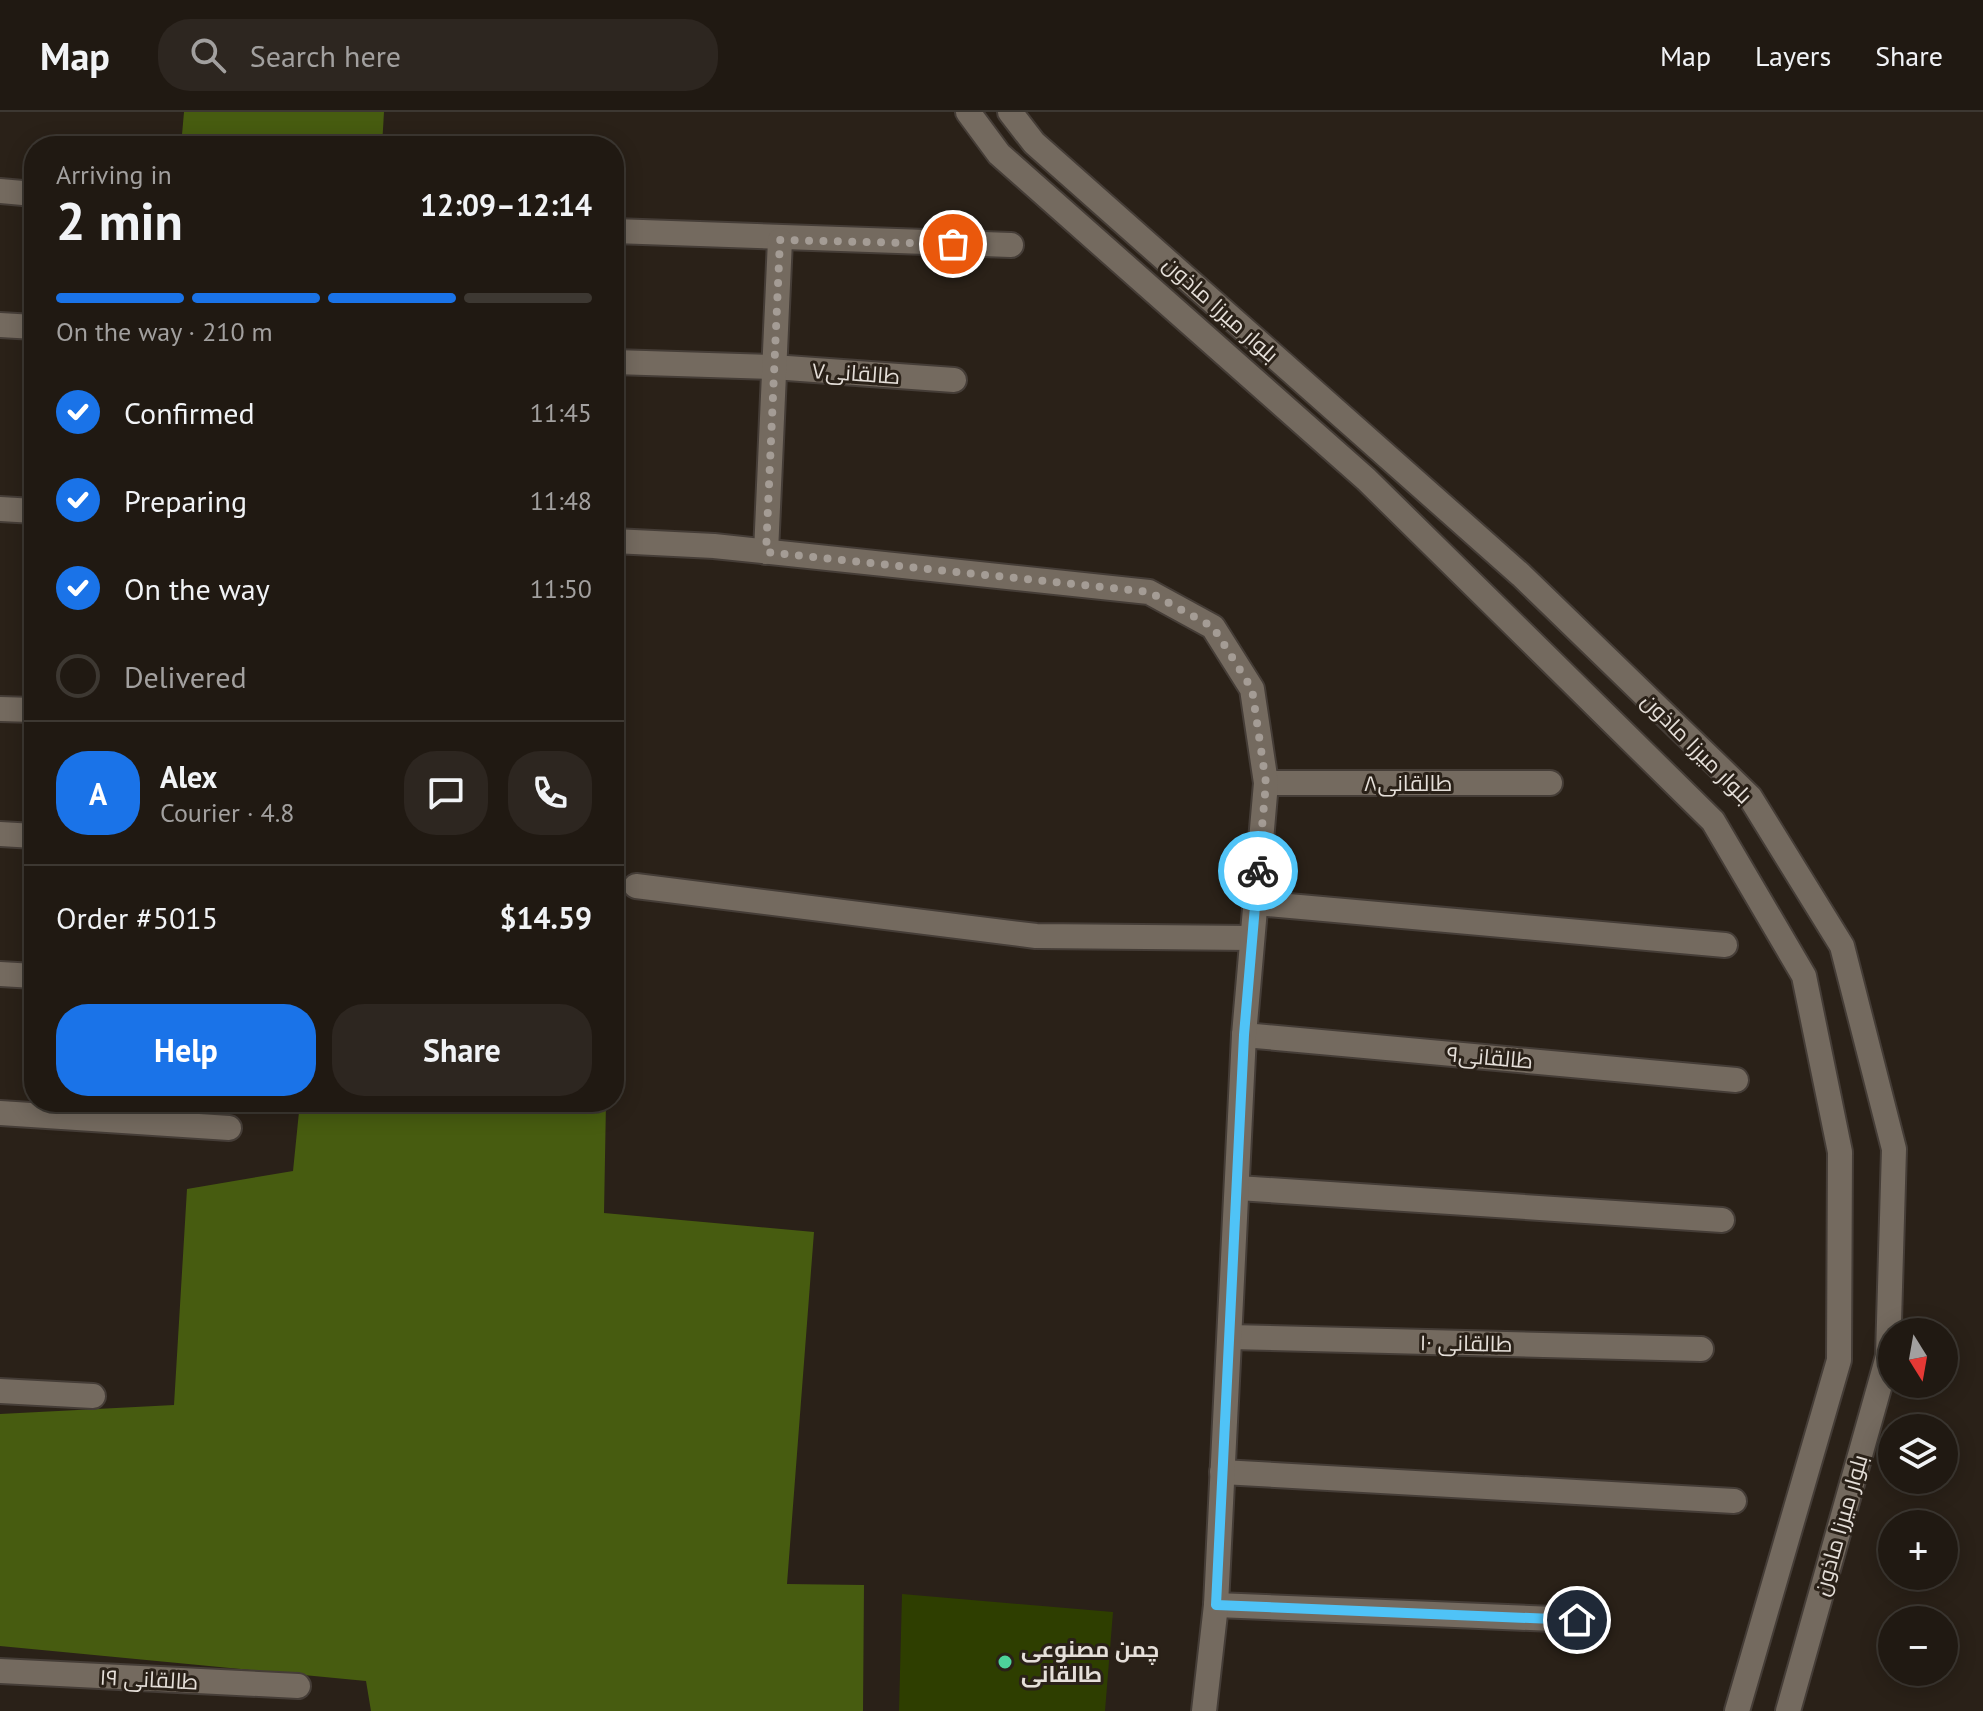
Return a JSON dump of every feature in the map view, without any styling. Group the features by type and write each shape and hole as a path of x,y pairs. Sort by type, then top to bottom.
{"street":[{"name":"بلوار میرزا ماذون","path":"968,112 999,154 1366,479 1713,821 1804,976 1840,1152 1839,1360 1737,1711"},
{"name":"بلوار میرزا ماذون","path":"1010,112 1034,143 1521,575 1750,797 1842,946 1894,1149 1888,1356 1788,1711"},
{"path":"0,191 24,193"},
{"path":"624,232 780,240 1011,245"},
{"path":"766,552 780,240"},
{"path":"0,325 24,326"},
{"name":"طالقانی۷","path":"624,362 773,367 954,380"},
{"path":"0,509 24,510"},
{"path":"624,542 766,552 1149,592 1213,627 1252,689 1266,783 1244,1035 1216,1605 1204,1711"},
{"path":"0,709 24,710"},
{"name":"طالقانی۸","path":"1266,783 1550,783"},
{"path":"0,834 24,835"},
{"path":"636,886 1036,936 1252,938"},
{"path":"1256,903 1725,945"},
{"path":"0,974 24,975"},
{"name":"طالقانی۹","path":"1244,1035 1736,1080"},
{"path":"0,1113 229,1128"},
{"path":"1238,1188 1722,1220"},
{"name":"طالقانی ۱۰","path":"1230,1337 1701,1349"},
{"path":"0,1391 93,1396"},
{"path":"1222,1472 1734,1501"},
{"path":"1216,1605 1577,1620"},
{"name":"طالقانی ۱۹","path":"0,1671 298,1686"}],"green space":[{"path":"184,112 384,112 383,136 182,136"},
{"path":"299,1112 606,1112 604,1213 814,1232 787,1584 864,1585 863,1711 371,1711 366,1681 0,1646 0,1414 174,1405 187,1189 293,1171"},
{"name":"چمن مصنوعی طالقانی","path":"902,1594 1113,1612 1105,1711 899,1711"}],"way so far":[{"path":"953,244 780,240 766,552 1149,592 1213,627 1252,689 1266,783 1258,871"}],"place":[{"name":"چمن مصنوعی طالقانی","path":"1005,1662"}],"route":[{"path":"1258,871 1244,1035 1216,1605 1577,1620"}]}
